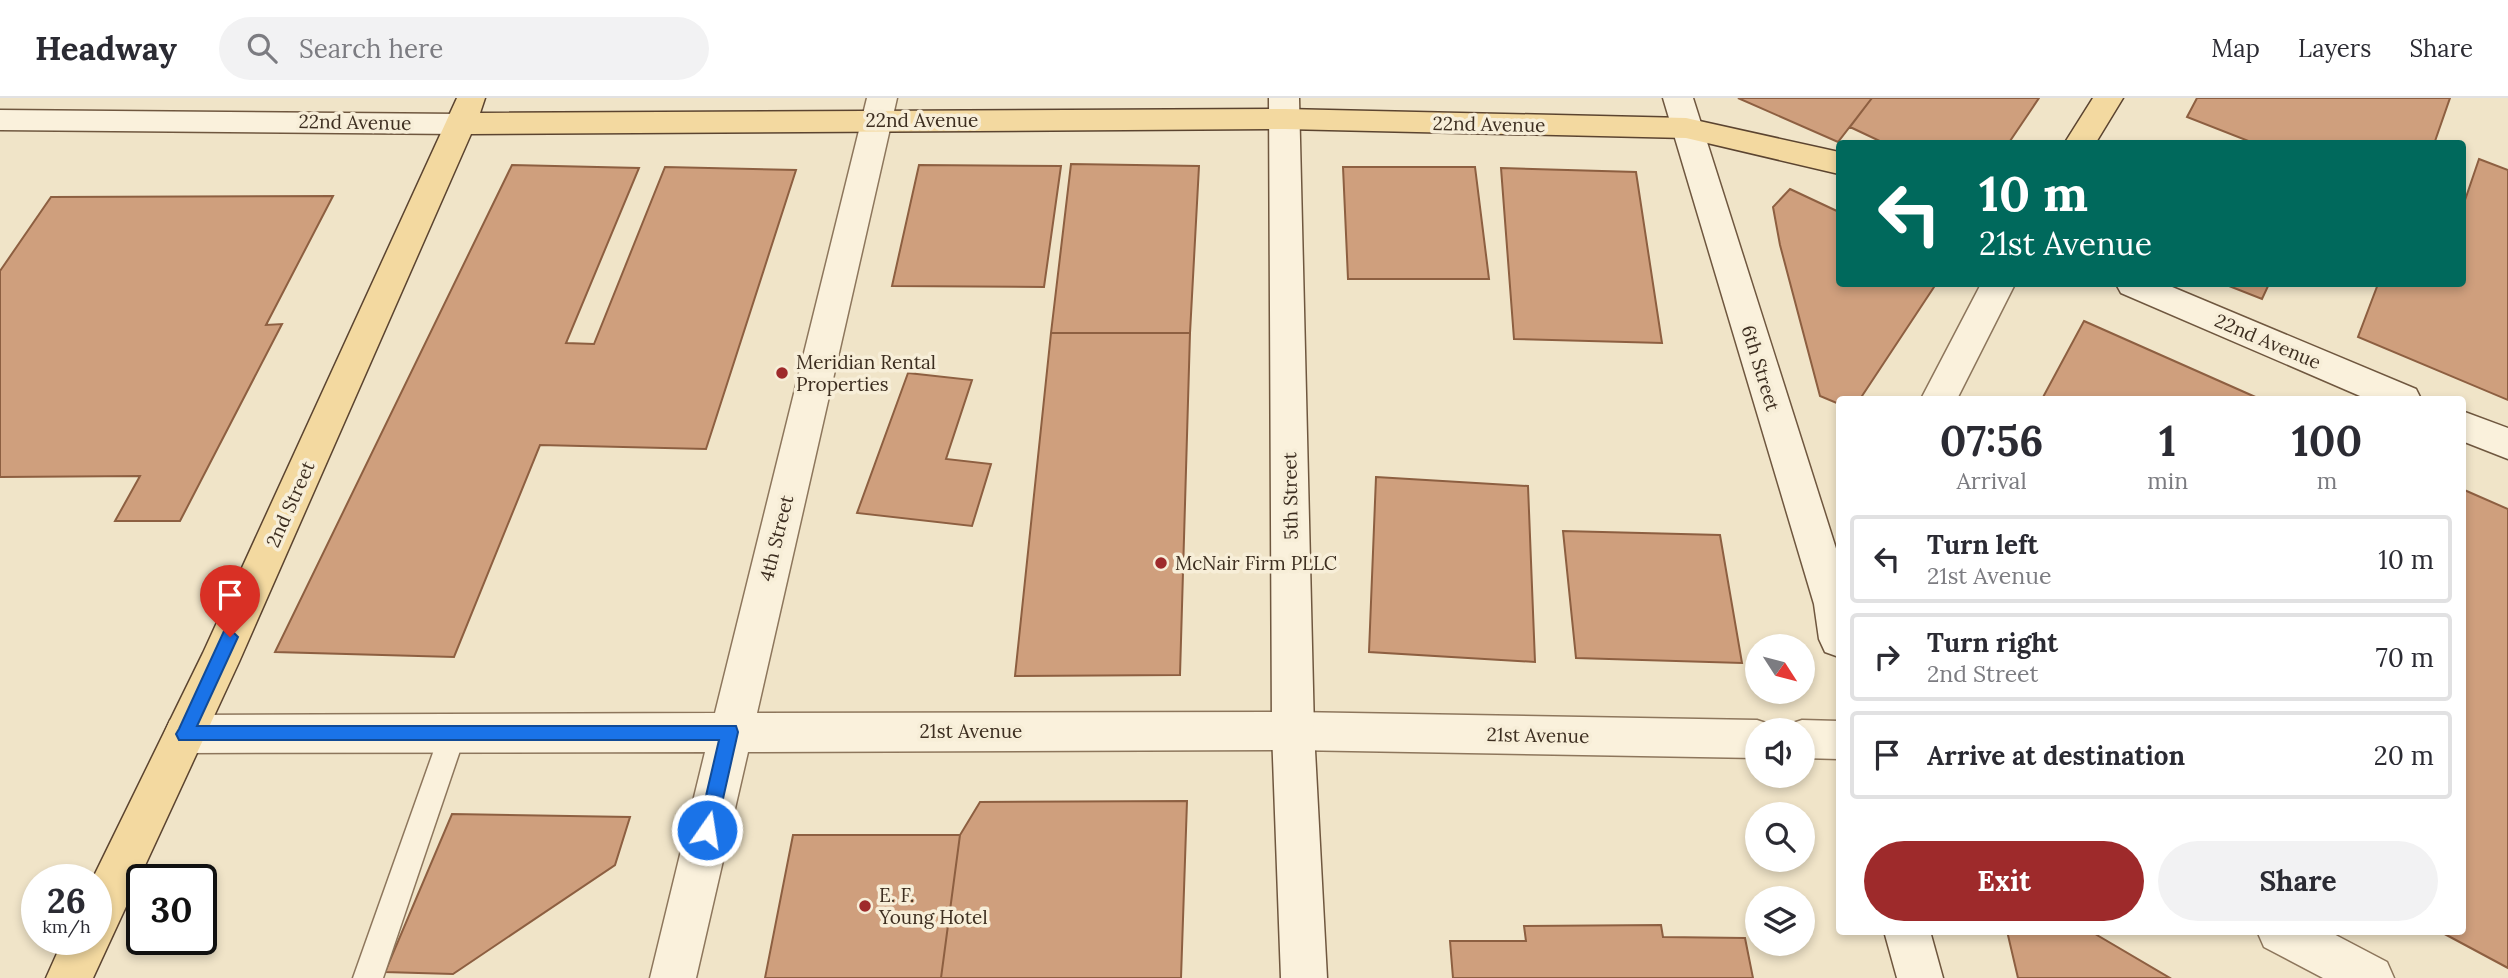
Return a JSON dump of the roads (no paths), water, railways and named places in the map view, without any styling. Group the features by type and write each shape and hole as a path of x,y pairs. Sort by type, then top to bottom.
{"main road":[{"path":"2082,140 2108,98"},
{"name":"22nd Avenue","path":"467,111 1284,109 1682,113 1836,162"},
{"name":"2nd Street","path":"112,887 185,734 467,111"},
{"path":"69,978 80,955"}],"street":[{"name":"4th Street","path":"673,978 879,109"},
{"name":"5th Street","path":"1284,109 1293,731 1304,978"},
{"name":"22nd Avenue","path":"0,120 183,120 467,111"},
{"name":"6th Street","path":"1682,113 1836,609"},
{"path":"1940,396 1996,287"},
{"name":"22nd Avenue","path":"2140,287 2396,396"},
{"path":"2466,427 2508,444"},
{"name":"21st Avenue","path":"185,734 1293,731 1745,739"},
{"path":"1815,740 1836,740"},
{"path":"1909,935 1920,978"},
{"path":"2288,935 2371,978"}],"lane":[{"path":"368,978 453,733"}],"place":[{"name":"Meridian Rental Properties","path":"782,373"},
{"name":"McNair Firm PLLC","path":"1161,563"},
{"name":"E. F. Young Hotel","path":"865,906"}]}
